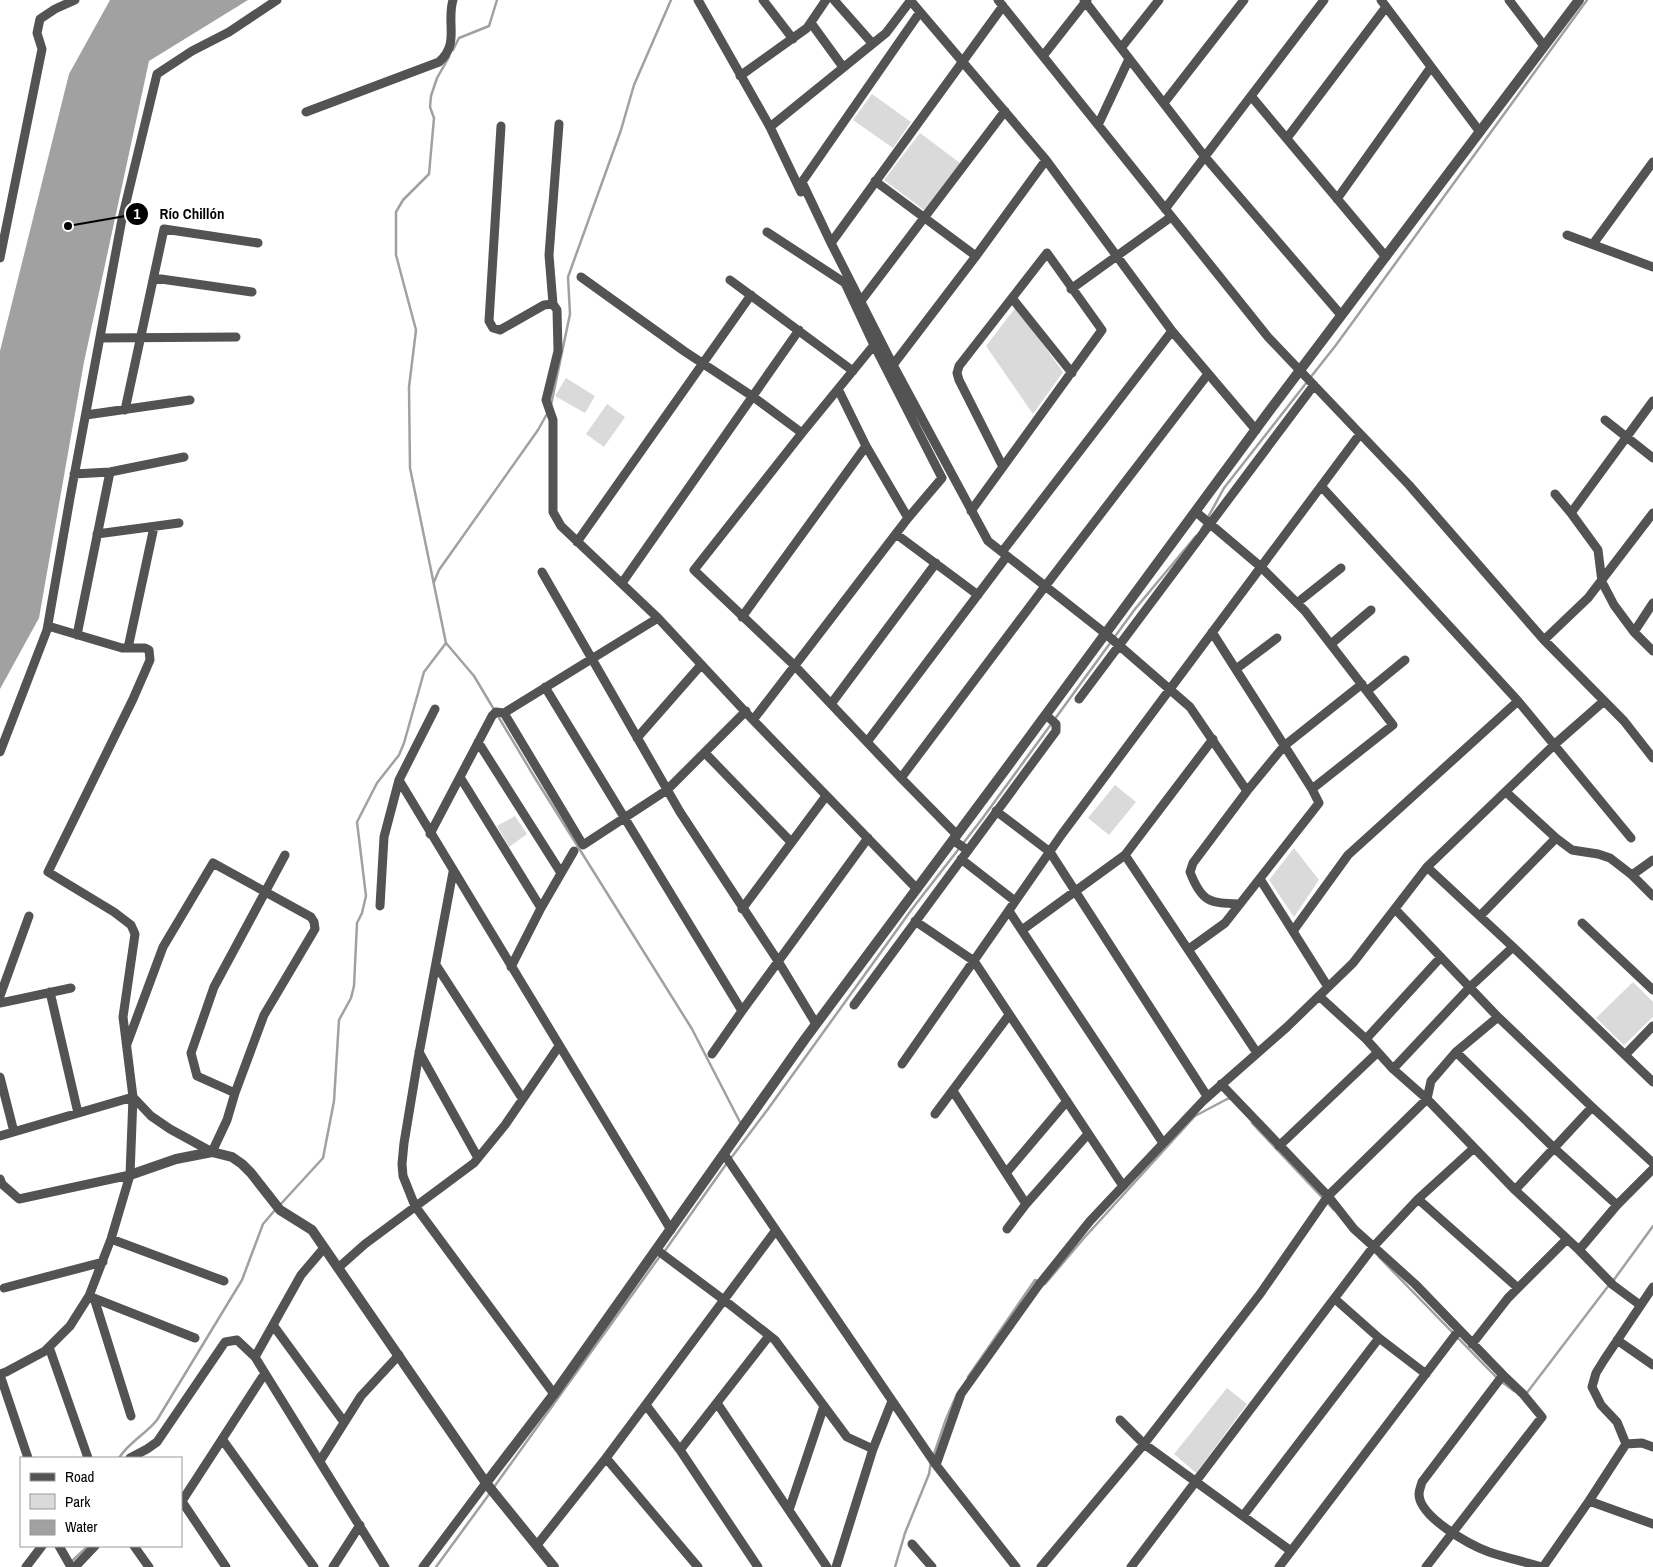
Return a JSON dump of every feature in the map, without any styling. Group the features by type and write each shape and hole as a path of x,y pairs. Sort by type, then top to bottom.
{"street":[{"path":"0,258 42,49 37,33 40,19 54,9 75,0"},
{"path":"0,752 48,626 74,474 122,219 157,74 192,51 229,32 277,0"},
{"path":"306,112 439,62 446,55 451,45 453,0"},
{"path":"698,0 770,127 874,345 942,478 908,518 753,720"},
{"path":"763,0 793,39"},
{"path":"740,76 807,28 826,0"},
{"path":"834,0 872,43"},
{"path":"770,127 886,33 910,0 1046,160 1172,331 1256,430"},
{"path":"1121,48 1159,0"},
{"path":"1164,103 1244,0"},
{"path":"1165,209 1324,0"},
{"path":"1509,0 1544,46"},
{"path":"423,1567 554,1394 816,1024 1300,370 1579,0"},
{"path":"1042,56 1085,1 1205,157 1341,316"},
{"path":"831,243 962,61 1000,3 1268,337 1409,485 1544,640 1624,721 1653,758"},
{"path":"1287,138 1384,3 1480,132"},
{"path":"920,12 802,182 893,364 988,540 1106,634 1190,707 1247,791"},
{"path":"812,23 844,66"},
{"path":"1098,125 1129,59"},
{"path":"1337,199 1431,67"},
{"path":"1251,96 1386,257"},
{"path":"861,301 1005,111"},
{"path":"559,124 549,255 553,304 557,310 558,351 546,400 553,420 553,512 561,526 658,618 753,720 917,889"},
{"path":"501,126 489,321 491,327 495,330 500,330 544,305 553,304"},
{"path":"893,364 976,256 1046,160"},
{"path":"1593,244 1653,162"},
{"path":"875,181 976,256"},
{"path":"1071,289 1172,217"},
{"path":"125,410 164,229 258,243"},
{"path":"767,232 845,283"},
{"path":"1566,235 1653,267"},
{"path":"971,511 1072,374 1102,330 1046,253 959,366 957,373 1003,467"},
{"path":"581,277 802,433"},
{"path":"154,278 252,292"},
{"path":"730,280 853,371"},
{"path":"578,542 751,295"},
{"path":"1012,298 1072,374"},
{"path":"622,582 799,330"},
{"path":"867,742 978,595 1004,554 1172,331"},
{"path":"100,338 236,337"},
{"path":"874,345 694,570 795,666 967,850"},
{"path":"901,778 1208,374"},
{"path":"1079,699 1314,385"},
{"path":"838,390 866,446 908,518"},
{"path":"86,415 190,400"},
{"path":"1571,513 1653,401"},
{"path":"1605,420 1653,458"},
{"path":"902,1064 1050,852 1360,434"},
{"path":"742,617 866,446"},
{"path":"74,474 110,472 184,457"},
{"path":"77,635 110,472"},
{"path":"1322,486 1518,701 1631,838"},
{"path":"1555,494 1598,550 1602,582 1614,605 1634,632 1653,650"},
{"path":"1196,512 1261,567 1305,611 1392,724 1312,789"},
{"path":"1544,640 1602,582 1653,513"},
{"path":"98,534 179,523"},
{"path":"128,648 154,527"},
{"path":"896,534 978,595"},
{"path":"831,704 936,563"},
{"path":"1297,603 1341,568"},
{"path":"542,572 667,790 742,909 778,961 816,1024"},
{"path":"1634,632 1653,603"},
{"path":"1330,644 1371,610"},
{"path":"430,834 492,716 496,712 504,713 658,618"},
{"path":"28,1457 0,1375 46,1351 70,1326 91,1297 130,1175 133,1097 123,1017 135,934 131,925 114,912 48,872 133,699 150,660 149,650 145,648 122,648 48,626"},
{"path":"1189,949 1224,924 1319,803 1212,632"},
{"path":"1236,669 1277,638"},
{"path":"1240,904 1220,903 1207,899 1203,896 1192,877 1191,868 1247,791 1284,746 1405,660"},
{"path":"637,738 701,665"},
{"path":"545,687 742,1011"},
{"path":"1293,931 1348,855 1518,701"},
{"path":"936,1465 961,1394 1038,1286 1090,1221 1207,1096 1257,1053 1353,963 1427,867 1555,744 1604,701"},
{"path":"380,906 384,837 399,780 435,709"},
{"path":"504,713 583,845 667,790 746,711"},
{"path":"854,1005 1056,731 1056,724 1046,715"},
{"path":"1022,930 1125,854 1213,739"},
{"path":"478,742 561,873"},
{"path":"705,753 791,842"},
{"path":"460,777 541,908"},
{"path":"399,780 671,1230"},
{"path":"1506,792 1556,838 1572,850 1610,858 1653,896"},
{"path":"742,909 826,796"},
{"path":"996,811 1050,852 1207,1096"},
{"path":"712,1054 868,838"},
{"path":"1480,916 1556,838"},
{"path":"511,967 541,908 574,851"},
{"path":"1125,854 1257,1053"},
{"path":"235,1092 197,1076 191,1053 214,987 285,855"},
{"path":"961,859 1016,901"},
{"path":"1632,876 1653,860"},
{"path":"126,1044 163,947 213,863 266,893 307,913 314,922 315,929 264,1015 235,1092 227,1120 212,1152"},
{"path":"1427,867 1653,1082"},
{"path":"454,872 419,1052 404,1143 403,1176 415,1206 554,1394"},
{"path":"1260,878 1328,987"},
{"path":"1395,909 1498,1017 1653,1164"},
{"path":"1009,911 1163,1143"},
{"path":"0,996 29,916"},
{"path":"915,921 974,961 1123,1186"},
{"path":"1582,923 1653,990"},
{"path":"1393,1068 1470,987 1513,947"},
{"path":"1366,1039 1441,956"},
{"path":"436,965 522,1098"},
{"path":"0,1003 71,988"},
{"path":"50,992 78,1113"},
{"path":"1319,996 1366,1039 1377,1053 1427,1099 1515,1190 1613,1285 1640,1305"},
{"path":"936,1114 1009,1014"},
{"path":"1041,1567 1144,1444 1260,1294 1328,1196 1427,1099 1431,1081 1456,1052 1498,1017"},
{"path":"1625,1055 1653,1026"},
{"path":"338,1268 364,1244 474,1163 505,1125 559,1046"},
{"path":"419,1052 478,1158"},
{"path":"1456,1052 1554,1148 1617,1205"},
{"path":"1279,1146 1377,1053"},
{"path":"0,1077 14,1132"},
{"path":"1221,1084 1328,1196 1354,1229 1415,1284 1523,1394 1542,1417 1426,1567"},
{"path":"953,1091 1026,1204"},
{"path":"0,1136 133,1097"},
{"path":"133,1097 151,1116 164,1125 212,1152 232,1158 242,1164 277,1207 312,1230 486,1483 554,1567"},
{"path":"1006,1173 1067,1101"},
{"path":"1515,1190 1592,1107"},
{"path":"1007,1229 1026,1204 1088,1134"},
{"path":"1131,1567 1374,1246 1418,1199 1474,1148"},
{"path":"0,1179 2,1184 19,1198 130,1175 176,1159 212,1152"},
{"path":"724,1154 936,1465 1016,1567"},
{"path":"1579,1250 1617,1205 1653,1169"},
{"path":"1418,1199 1518,1288"},
{"path":"537,1545 606,1458 776,1230"},
{"path":"111,1239 224,1281"},
{"path":"1472,1344 1518,1288 1566,1239"},
{"path":"255,1357 301,1275 324,1248"},
{"path":"657,1250 775,1340 847,1437 873,1449"},
{"path":"4,1288 103,1262"},
{"path":"1626,1444 1617,1422 1601,1405 1592,1387 1596,1373 1652,1289"},
{"path":"91,1297 195,1338"},
{"path":"91,1297 131,1416"},
{"path":"1335,1299 1379,1338 1426,1374"},
{"path":"273,1325 344,1422"},
{"path":"1279,1567 1459,1330"},
{"path":"680,1450 769,1336"},
{"path":"1243,1516 1379,1338"},
{"path":"132,1457 157,1442 225,1342 237,1340 255,1357 385,1567"},
{"path":"1617,1340 1653,1366"},
{"path":"49,1347 88,1457"},
{"path":"320,1461 361,1396 399,1355"},
{"path":"182,1499 265,1373"},
{"path":"1503,1375 1422,1482 1419,1494 1423,1506 1453,1533 1488,1551 1543,1567 1626,1444"},
{"path":"836,1567 873,1449 892,1401"},
{"path":"717,1403 827,1567"},
{"path":"646,1405 680,1450 758,1567"},
{"path":"789,1510 824,1406"},
{"path":"1120,1420 1144,1444 1291,1551"},
{"path":"222,1439 314,1567"},
{"path":"1626,1444 1642,1443 1653,1447"},
{"path":"147,1449 152,1457"},
{"path":"606,1458 698,1567"},
{"path":"182,1501 226,1567"},
{"path":"1589,1501 1653,1524"},
{"path":"333,1567 360,1525"},
{"path":"912,1544 932,1567"},
{"path":"26,1567 41,1547"},
{"path":"60,1547 71,1567"},
{"path":"75,1567 94,1547"},
{"path":"135,1547 149,1567"}],"green space":[{"path":"872,94 911,122 893,148 853,120"},
{"path":"920,133 960,163 924,210 884,180"},
{"path":"1016,307 1063,372 1033,414 986,346"},
{"path":"566,378 595,396 585,413 555,396"},
{"path":"607,404 625,417 604,447 586,434"},
{"path":"1115,785 1136,802 1109,835 1088,818"},
{"path":"515,816 527,834 509,847 497,826"},
{"path":"1294,848 1319,880 1294,917 1269,880"},
{"path":"1633,982 1653,1002 1653,1017 1624,1045 1596,1018"},
{"path":"1227,1388 1247,1404 1196,1473 1174,1454"}],"water":[{"path":"110,0 248,0 149,61 84,362 39,618 0,689 0,351 69,74"}],"waterway":[{"path":"453,50 459,38 489,26 497,0"},
{"path":"551,405 570,314 568,277 621,130 634,85 671,0"},
{"path":"1310,378 1587,0"},
{"path":"449,57 437,78 431,96 430,107 434,118 429,174 403,200 396,212 396,255 416,330 409,387 410,468 446,643 474,676 535,778 692,1029 741,1124"},
{"path":"1201,530 1224,488 1307,382"},
{"path":"434,582 439,570 538,430 548,412"},
{"path":"731,1158 912,909 982,819 1135,609 1196,536"},
{"path":"279,1206 323,1158 334,1101 339,1020 351,998 354,986 357,923 362,913 366,896 357,822 377,783 399,755 424,672 446,643"},
{"path":"1045,1284 1084,1238 1195,1116 1230,1099"},
{"path":"1252,1123 1334,1210"},
{"path":"664,1252 727,1163"},
{"path":"120,1457 157,1420 242,1280 263,1224 275,1210"},
{"path":"1613,1281 1653,1226"},
{"path":"494,1487 660,1256"},
{"path":"1379,1257 1498,1379"},
{"path":"968,1377 1035,1280 1038,1281"},
{"path":"1526,1394 1609,1285"},
{"path":"1502,1382 1514,1391"},
{"path":"933,1457 957,1394"},
{"path":"895,1567 905,1533 929,1474 931,1462"},
{"path":"436,1567 490,1493"},
{"path":"71,1562 87,1547"}],"place":[{"name":"Río Chillón","path":"68,226"}]}
